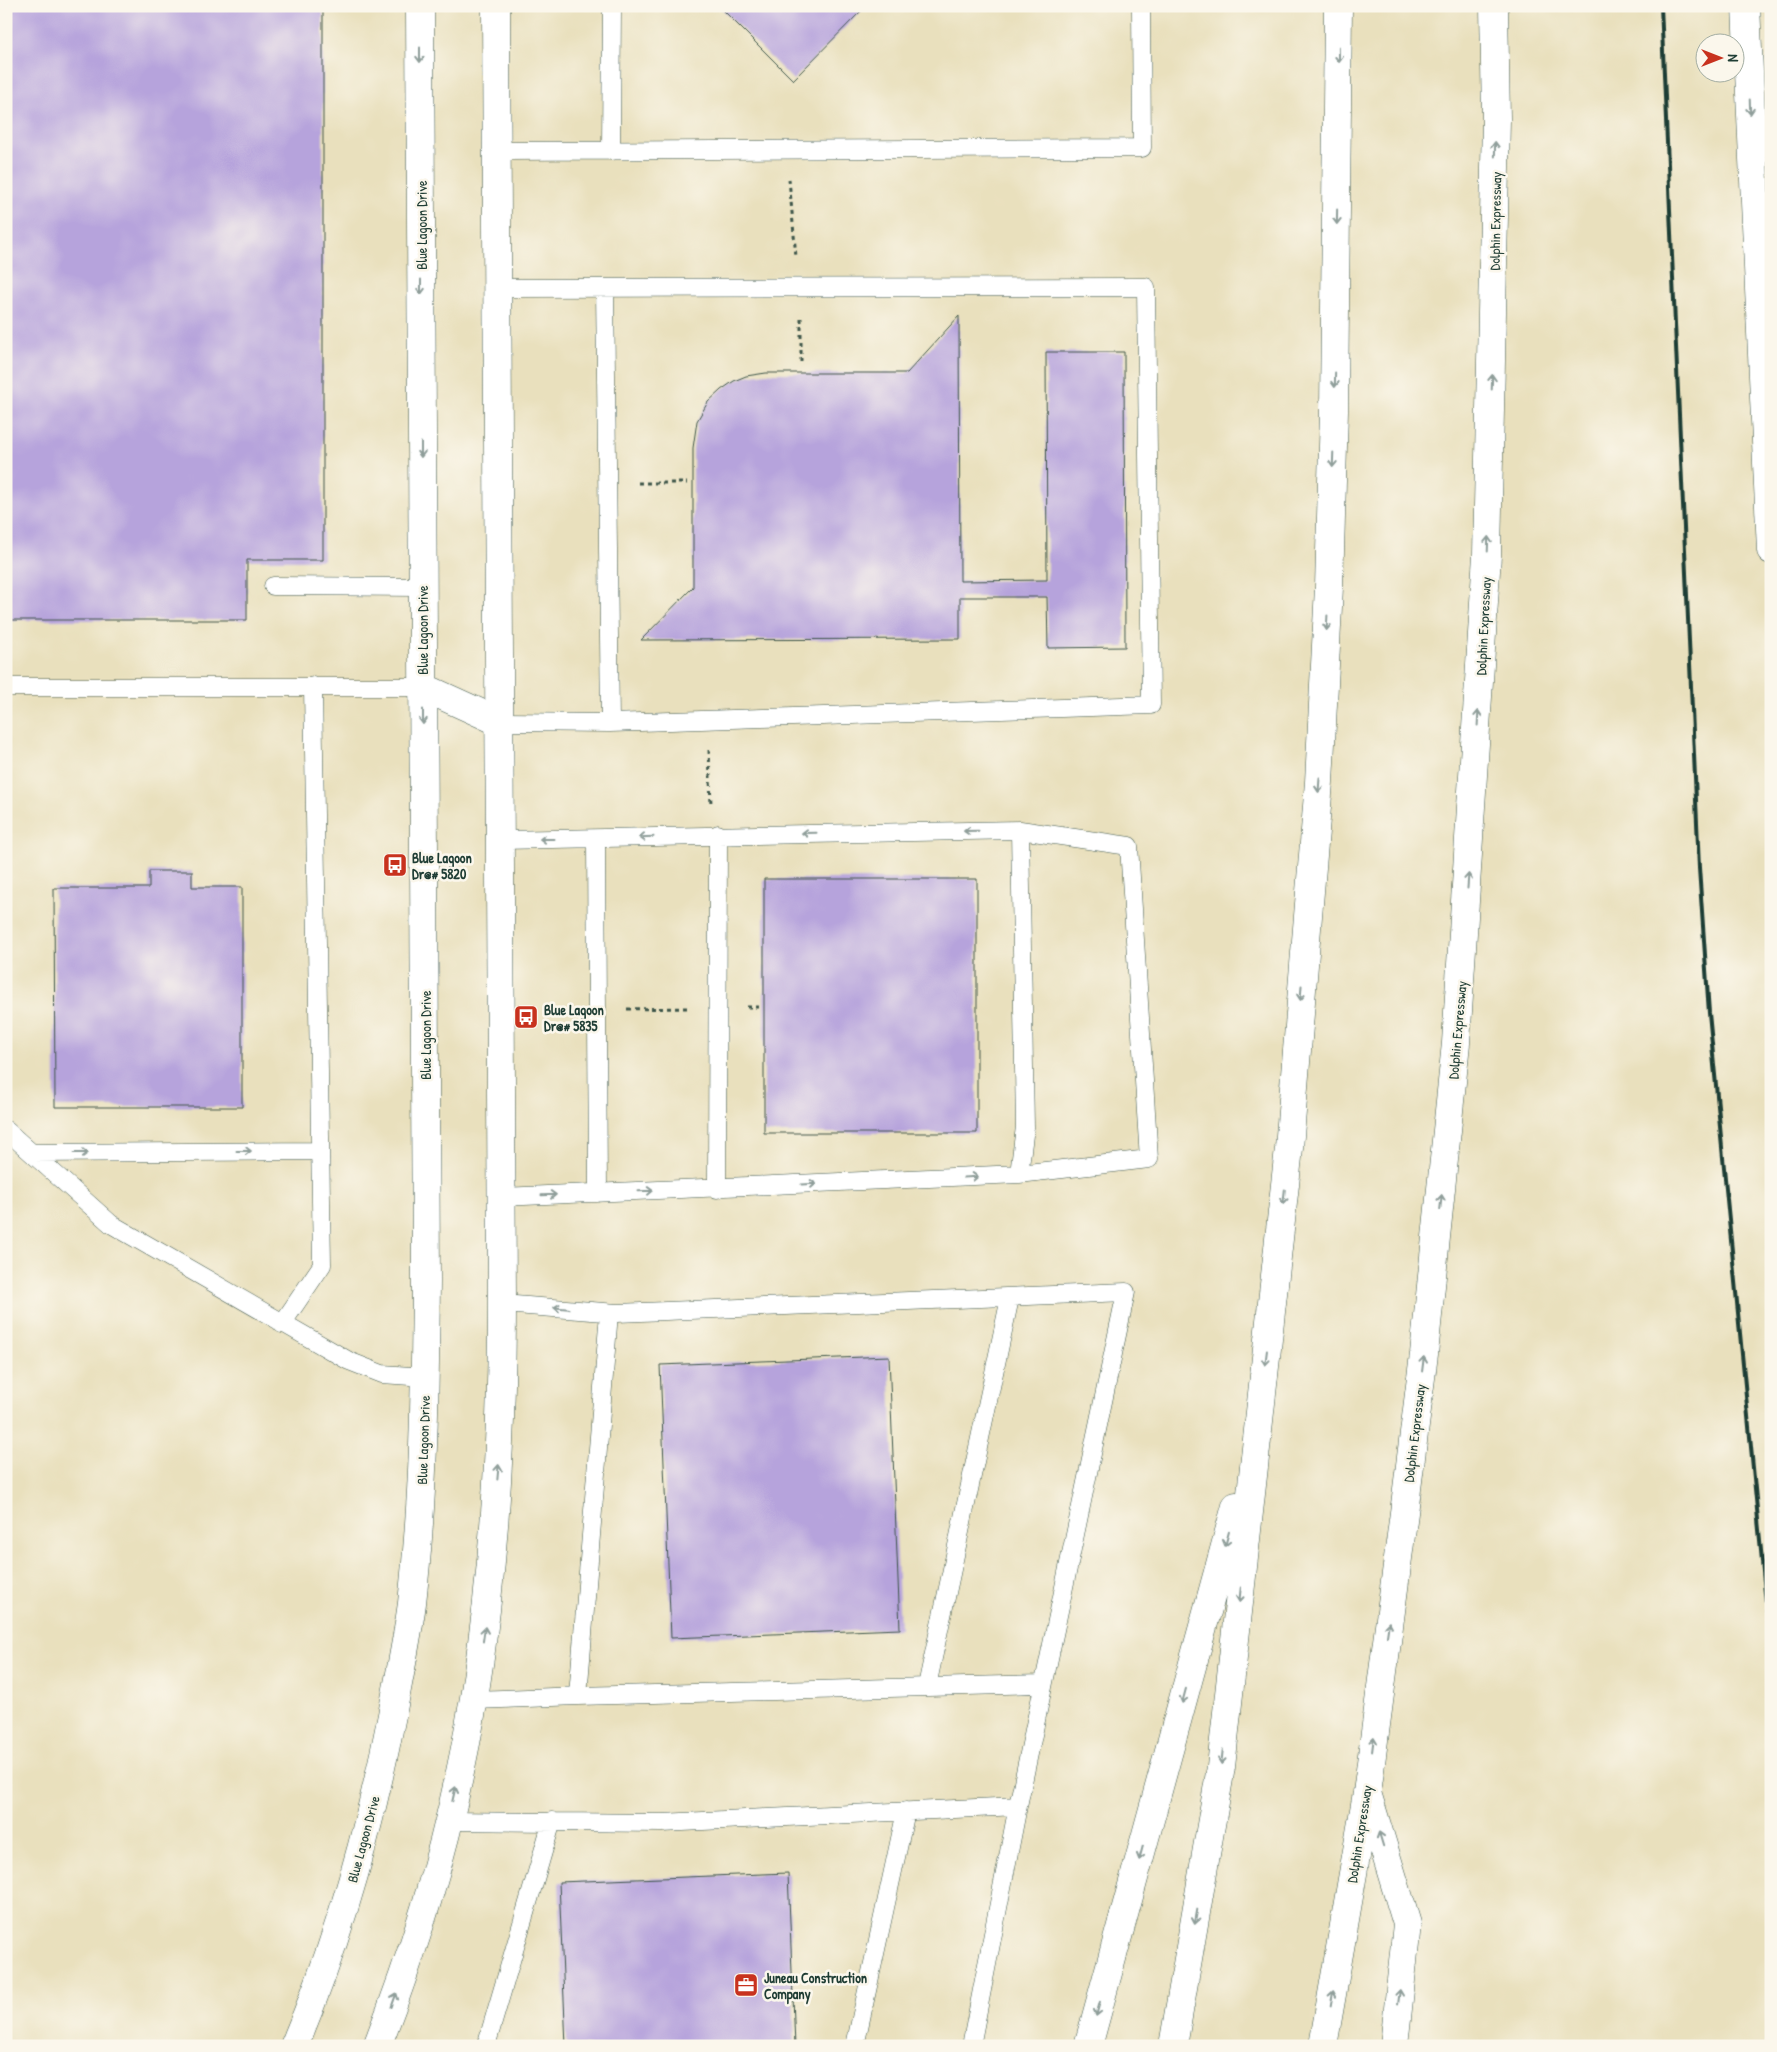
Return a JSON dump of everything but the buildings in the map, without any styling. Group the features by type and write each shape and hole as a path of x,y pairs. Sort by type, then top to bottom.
{"main road":[{"name":"Blue Lagoon Drive","path":"294,2046 315,1996 356,1867 379,1780 402,1664 415,1574 425,1427 420,6"},
{"path":"377,2046 426,1902 448,1821 474,1700 485,1623 499,1463 502,1304 496,6"},
{"path":"1174,2046 1221,1767 1289,1148 1319,782 1329,587 1334,402 1338,6"},
{"name":"Dolphin Expressway","path":"1323,2046 1367,1792 1424,1354 1446,1151 1465,929 1487,555 1496,120 1494,6"},
{"path":"1746,6 1771,550"},
{"path":"423,687 500,722"},
{"path":"1088,2046 1258,1425"},
{"path":"1367,1792 1408,1924 1394,2046"}],"lane":[{"path":"612,6 612,151"},
{"path":"497,151 1142,148 1142,6"},
{"path":"498,288 1146,287 1151,705 610,723 500,722"},
{"path":"606,288 610,723"},
{"path":"273,586 422,587"},
{"path":"282,1324 322,1264 313,686"},
{"path":"6,687 423,687"},
{"path":"1019,1174 1025,1127 1020,830"},
{"path":"499,840 596,839 715,834 1020,830 1130,846 1150,1159 1019,1174 716,1189 501,1196"},
{"path":"715,834 717,1008 716,1189"},
{"path":"596,839 598,1193"},
{"path":"6,1130 111,1224 350,1362 382,1374 425,1376"},
{"path":"32,1153 320,1151"},
{"path":"502,1304 610,1313 1126,1292 1043,1684 971,2046"},
{"path":"927,1686 1010,1298"},
{"path":"578,1696 610,1313"},
{"path":"474,1700 1043,1684"},
{"path":"448,1821 662,1823 1018,1806"},
{"path":"855,2046 906,1811"},
{"path":"486,2046 552,1822"}],"path":[{"path":"608,484 687,482"},
{"path":"709,720 715,834"},
{"path":"596,1009 758,1007"}],"railway":[{"path":"1661,6 1699,868 1709,1013 1771,1654"}],"place":[{"name":"Blue Lagoon Dr@# 5820","path":"395,865"},
{"name":"Blue Lagoon Dr@# 5835","path":"526,1017"},
{"name":"Juneau Construction Company","path":"746,1985"}]}
